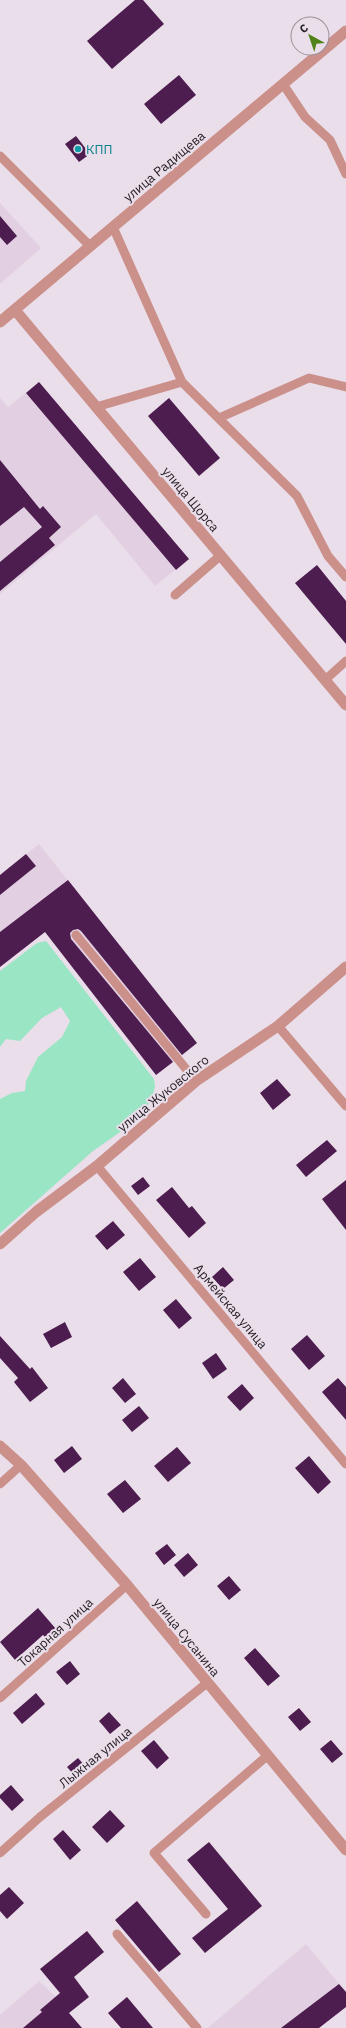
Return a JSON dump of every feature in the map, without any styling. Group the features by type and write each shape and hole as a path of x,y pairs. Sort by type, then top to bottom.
{"street":[{"name":"улица Радищева","path":"0,322 346,32"},
{"name":"улица Щорса","path":"15,310 346,705"},
{"name":"улица Жуковского","path":"0,1244 36,1212 96,1166 196,1082 278,1026 346,967"},
{"name":"улица Сусанина","path":"0,1446 21,1465 127,1585 346,1850"}],"lane":[{"path":"283,84 305,117 330,140 346,174"},
{"path":"0,156 90,246"},
{"path":"113,227 182,382 297,496 328,556 346,577"},
{"path":"219,418 309,378 346,387"},
{"path":"96,407 182,382"},
{"path":"175,595 220,555"},
{"path":"325,680 346,661"},
{"path":"76,935 196,1082"},
{"path":"278,1026 346,1106"},
{"name":"Армейская улица","path":"96,1166 346,1464"},
{"path":"0,1484 21,1465"},
{"name":"Токарная улица","path":"0,1698 127,1585"},
{"name":"Лыжная улица","path":"0,1853 40,1817 207,1683"},
{"path":"206,1914 154,1853 267,1756"},
{"path":"116,1934 197,2028"}],"shaded area":[{"path":"0,203 41,248 0,284"},
{"path":"39,382 189,559 155,586 96,514 0,594 0,398 8,407"},
{"path":"39,844 197,1043 169,1065 45,932 0,967 0,875"},
{"path":"306,1944 346,1992 346,2007 319,2028 208,2028"},
{"path":"39,1981 56,1997 82,2028 0,2028 0,2015"}],"green space":[{"path":"46,941 154,1079 155,1086 145,1111 133,1123 93,1151 0,1233 0,1099 12,1093 25,1091 26,1081 38,1057 62,1037 70,1021 61,1007 42,1018 20,1041 6,1039 0,1047 0,971 37,943"}],"building":[{"path":"135,0 143,0 164,24 112,69 87,41"},
{"path":"179,75 196,95 161,124 144,104"},
{"name":"КПП","path":"76,136 90,154 79,162 65,144"},
{"path":"0,216 17,236 7,245 0,237"},
{"path":"39,382 189,559 176,570 26,393"},
{"path":"169,398 220,458 199,476 148,416"},
{"path":"0,460 40,509 43,506 61,527 49,538 55,545 0,591 0,562 42,527 24,507 0,526"},
{"path":"317,565 346,601 346,644 295,583"},
{"path":"26,854 36,866 0,895 0,875"},
{"path":"68,880 197,1043 182,1055 81,931 78,929 73,930 70,933 71,939 173,1062 156,1075 45,932 0,967 0,932"},
{"path":"277,1079 291,1095 273,1110 260,1093"},
{"path":"327,1140 337,1151 306,1177 296,1165"},
{"path":"143,1177 150,1186 138,1195 131,1186"},
{"path":"346,1180 346,1230 322,1199"},
{"path":"172,1187 189,1208 192,1206 206,1223 189,1238 156,1200"},
{"path":"113,1221 125,1235 107,1250 95,1236"},
{"path":"140,1258 156,1277 139,1291 123,1272"},
{"path":"223,1267 234,1280 223,1289 212,1277"},
{"path":"176,1299 192,1318 179,1329 163,1310"},
{"path":"65,1322 72,1337 51,1348 43,1334"},
{"path":"307,1335 325,1356 309,1370 291,1349"},
{"path":"0,1336 30,1369 32,1367 48,1388 30,1402 14,1382 18,1378 0,1358"},
{"path":"216,1353 227,1369 213,1379 202,1363"},
{"path":"123,1378 136,1394 125,1403 112,1388"},
{"path":"338,1378 346,1387 346,1420 322,1392"},
{"path":"242,1384 254,1398 240,1411 227,1397"},
{"path":"139,1406 149,1418 132,1432 122,1420"},
{"path":"72,1446 82,1459 64,1473 54,1460"},
{"path":"177,1447 191,1463 168,1482 154,1466"},
{"path":"309,1456 331,1482 318,1494 295,1468"},
{"path":"125,1480 141,1499 123,1513 107,1494"},
{"path":"167,1544 176,1555 164,1565 155,1553"},
{"path":"188,1553 198,1565 184,1577 174,1565"},
{"path":"229,1576 241,1590 229,1600 217,1586"},
{"path":"38,1608 56,1629 46,1638 43,1635 15,1660 0,1642"},
{"path":"255,1648 280,1676 268,1686 244,1658"},
{"path":"70,1661 80,1674 67,1685 56,1672"},
{"path":"36,1693 45,1704 22,1724 13,1713"},
{"path":"299,1708 311,1722 300,1731 288,1717"},
{"path":"109,1712 121,1725 110,1734 99,1721"},
{"path":"154,1740 169,1758 157,1769 141,1751"},
{"path":"331,1740 343,1754 332,1763 320,1749"},
{"path":"78,1758 86,1767 75,1776 67,1767"},
{"path":"11,1785 24,1800 12,1811 0,1798 0,1795"},
{"path":"110,1810 125,1826 107,1843 92,1827"},
{"path":"63,1830 81,1850 70,1860 53,1839"},
{"path":"209,1842 262,1906 205,1953 192,1938 228,1909 187,1860"},
{"path":"9,1887 24,1903 7,1919 0,1911 0,1895"},
{"path":"137,1901 181,1954 159,1972 115,1920"},
{"path":"87,1931 104,1952 74,1977 89,1997 69,2013 82,2028 23,2028 42,2012 40,2010 60,1993 40,1969"},
{"path":"339,1984 346,1992 346,2007 319,2028 281,2028"},
{"path":"127,1997 153,2028 121,2028 108,2013"}],"place":[{"name":"КПП","path":"78,149"}]}
